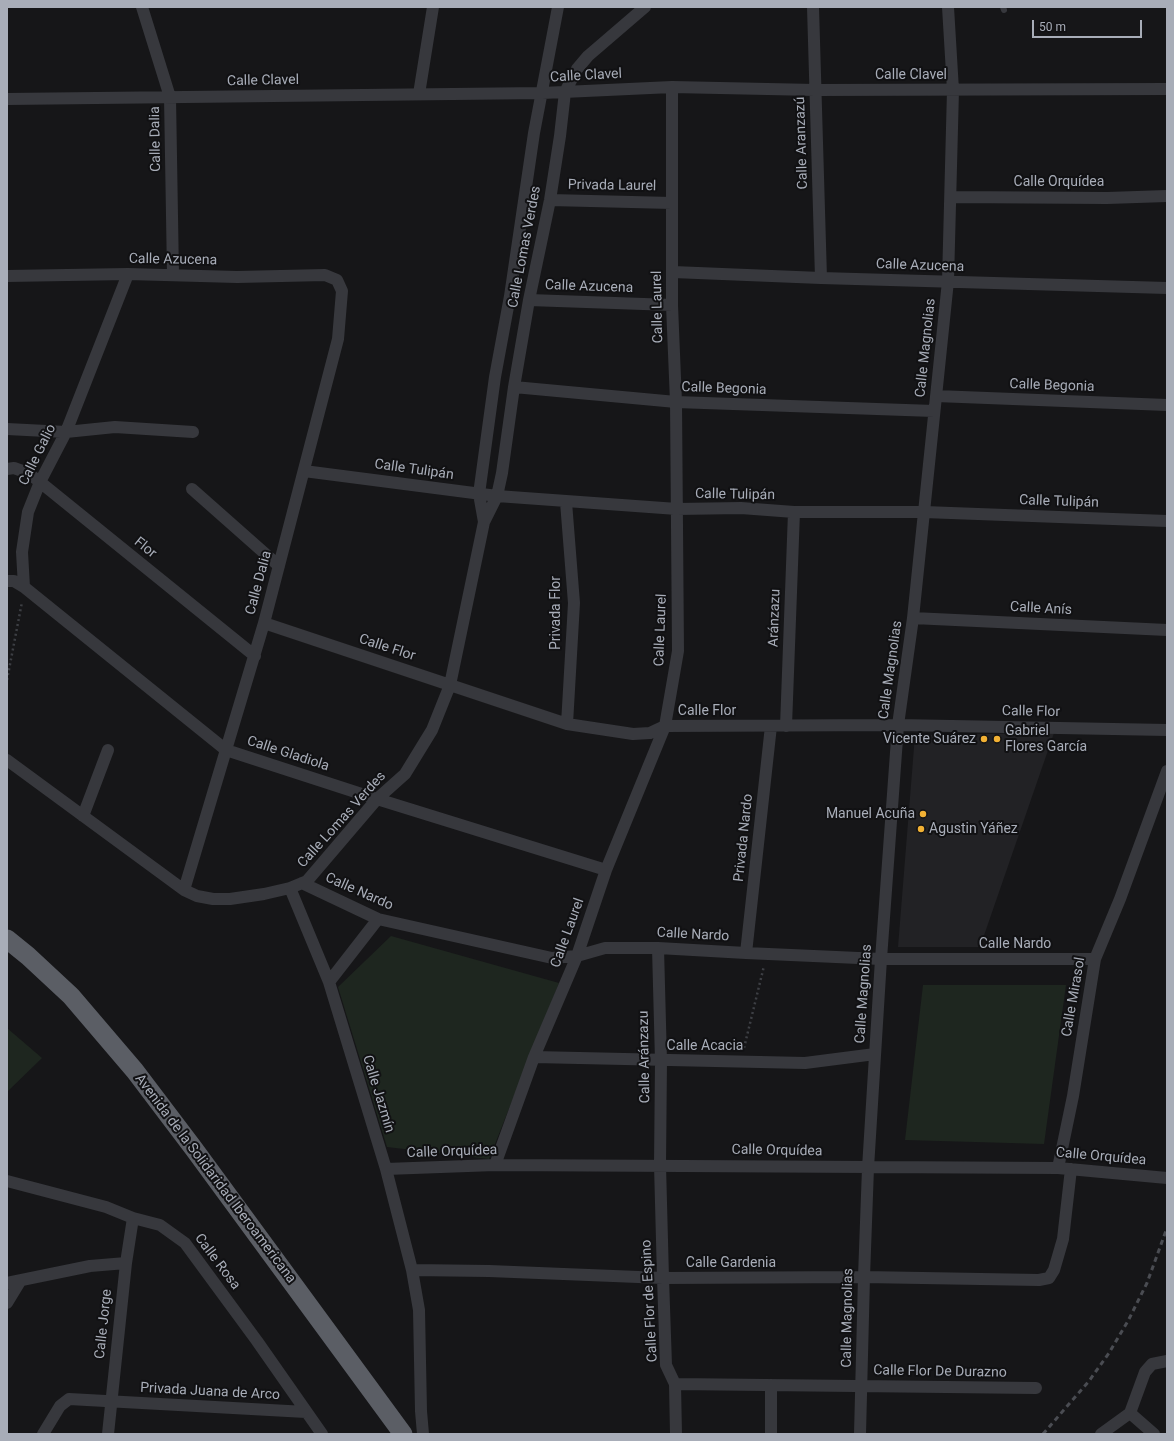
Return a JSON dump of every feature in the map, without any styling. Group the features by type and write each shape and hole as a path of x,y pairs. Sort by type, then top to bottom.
{"highway":[{"name":"Avenida de la Solidaridad Iberoamericana","path":"7,940 28,956 71,996 135,1071 403,1434"}],"street":[{"name":"Calle Dalia","path":"142,7 170,97 173,275"},
{"path":"419,94 433,7"},
{"name":"Calle Lomas Verdes","path":"484,522 479,494 495,378 510,296 534,133 558,7"},
{"name":"Calle Lomas Verdes","path":"7,760 184,890 196,896 212,899 249,896 290,888 307,881 378,799 405,774 432,730 450,685 484,522 497,496 502,473 514,387 529,300 550,200 565,92 577,69 588,56 645,7"},
{"name":"Calle Aranzazú","path":"813,7 821,278"},
{"name":"Calle Magnolias","path":"860,1434 868,1168 898,725 913,618 948,281 953,90 948,7"},
{"name":"Calle Clavel","path":"7,98 542,93 672,87 815,90 1167,89"},
{"name":"Calle Laurel","path":"495,1165 534,1057 577,956 606,870 665,726 678,651 676,402 672,305 672,87"},
{"name":"Calle Orquídea","path":"951,197 1107,198 1167,196"},
{"name":"Privada Laurel","path":"550,200 672,203"},
{"name":"Calle Azucena","path":"673,272 821,278 1167,288"},
{"name":"Calle Azucena","path":"7,276 128,274 237,277 325,274 337,280"},
{"name":"Calle Galio","path":"24,587 22,552 28,512 40,482 66,432 128,274"},
{"name":"Calle Dalia","path":"184,890 264,623 338,339 342,291 337,280"},
{"name":"Calle Azucena","path":"529,300 672,305"},
{"name":"Calle Begonia","path":"514,387 676,402 934,411"},
{"name":"Calle Begonia","path":"936,396 1167,405"},
{"path":"7,429 66,432 115,427 193,432"},
{"name":"Flor","path":"11,468 28,474 40,482 254,656"},
{"name":"Calle Tulipán","path":"304,471 497,496 677,509 741,508 794,512 924,512 1167,521"},
{"path":"192,490 279,566"},
{"name":"Privada Flor","path":"566,502 574,604 567,724"},
{"name":"Aránzazu","path":"786,726 794,512"},
{"name":"Calle Gladiola","path":"7,581 14,581 24,587 226,750 606,870"},
{"name":"Calle Anís","path":"913,618 1167,630"},
{"name":"Calle Flor","path":"264,623 567,724 633,734 650,733 665,726 898,725 1167,730"},
{"name":"Privada Nardo","path":"746,953 771,726"},
{"path":"83,816 108,750"},
{"name":"Calle Mirasol","path":"1058,1168 1073,1096 1095,959 1120,899 1167,771"},
{"name":"Calle Nardo","path":"302,883 378,920 552,958 577,956 605,948 658,948 881,959 1095,959"},
{"name":"Calle Jazmín","path":"290,888 329,982 386,1169 412,1270 420,1310 421,1411 423,1434"},
{"path":"329,982 378,920"},
{"name":"Calle Aránzazu","path":"658,948 661,1061 660,1165"},
{"name":"Calle Acacia","path":"534,1057 805,1063 875,1054"},
{"name":"Calle Orquídea","path":"386,1169 495,1165 1058,1168 1167,1178"},
{"name":"Calle Flor de Espino","path":"660,1165 666,1365 675,1384 676,1434"},
{"name":"Calle Gardenia","path":"412,1270 489,1271 663,1278 864,1277 1039,1280 1049,1278 1054,1270 1063,1239 1071,1169"},
{"name":"Calle Rosa","path":"7,1180 106,1207 133,1218 160,1224 185,1243 257,1341 322,1434"},
{"name":"Calle Jorge","path":"108,1434 126,1263 133,1218"},
{"path":"7,1283 90,1266 126,1263"},
{"path":"7,1303 21,1280"},
{"path":"1101,1434 1130,1413 1145,1372 1152,1364 1167,1361"},
{"path":"675,1384 771,1385 771,1434"},
{"name":"Calle Flor De Durazno","path":"771,1385 1036,1388"},
{"name":"Privada Juana de Arco","path":"43,1434 60,1406 69,1399 201,1405 306,1412"},
{"path":"1130,1413 1154,1434"}],"path":[{"path":"7,680 24,587"},
{"path":"741,1061 767,954"}],"shaded area":[{"path":"1054,733 980,947 898,947 915,735"},
{"path":"391,936 559,983 489,1159 387,1147 338,987"},
{"path":"923,985 1066,985 1044,1144 905,1140"},
{"path":"7,1028 42,1058 7,1092"}],"railway":[{"path":"1043,1434 1089,1381 1109,1353 1128,1321 1147,1283 1167,1228"}],"place":[{"name":"Vicente Suárez","path":"984,739"},
{"name":"Gabriel Flores García","path":"997,739"},
{"name":"Manuel Acuña","path":"923,814"},
{"name":"Agustin Yáñez","path":"921,829"}]}
